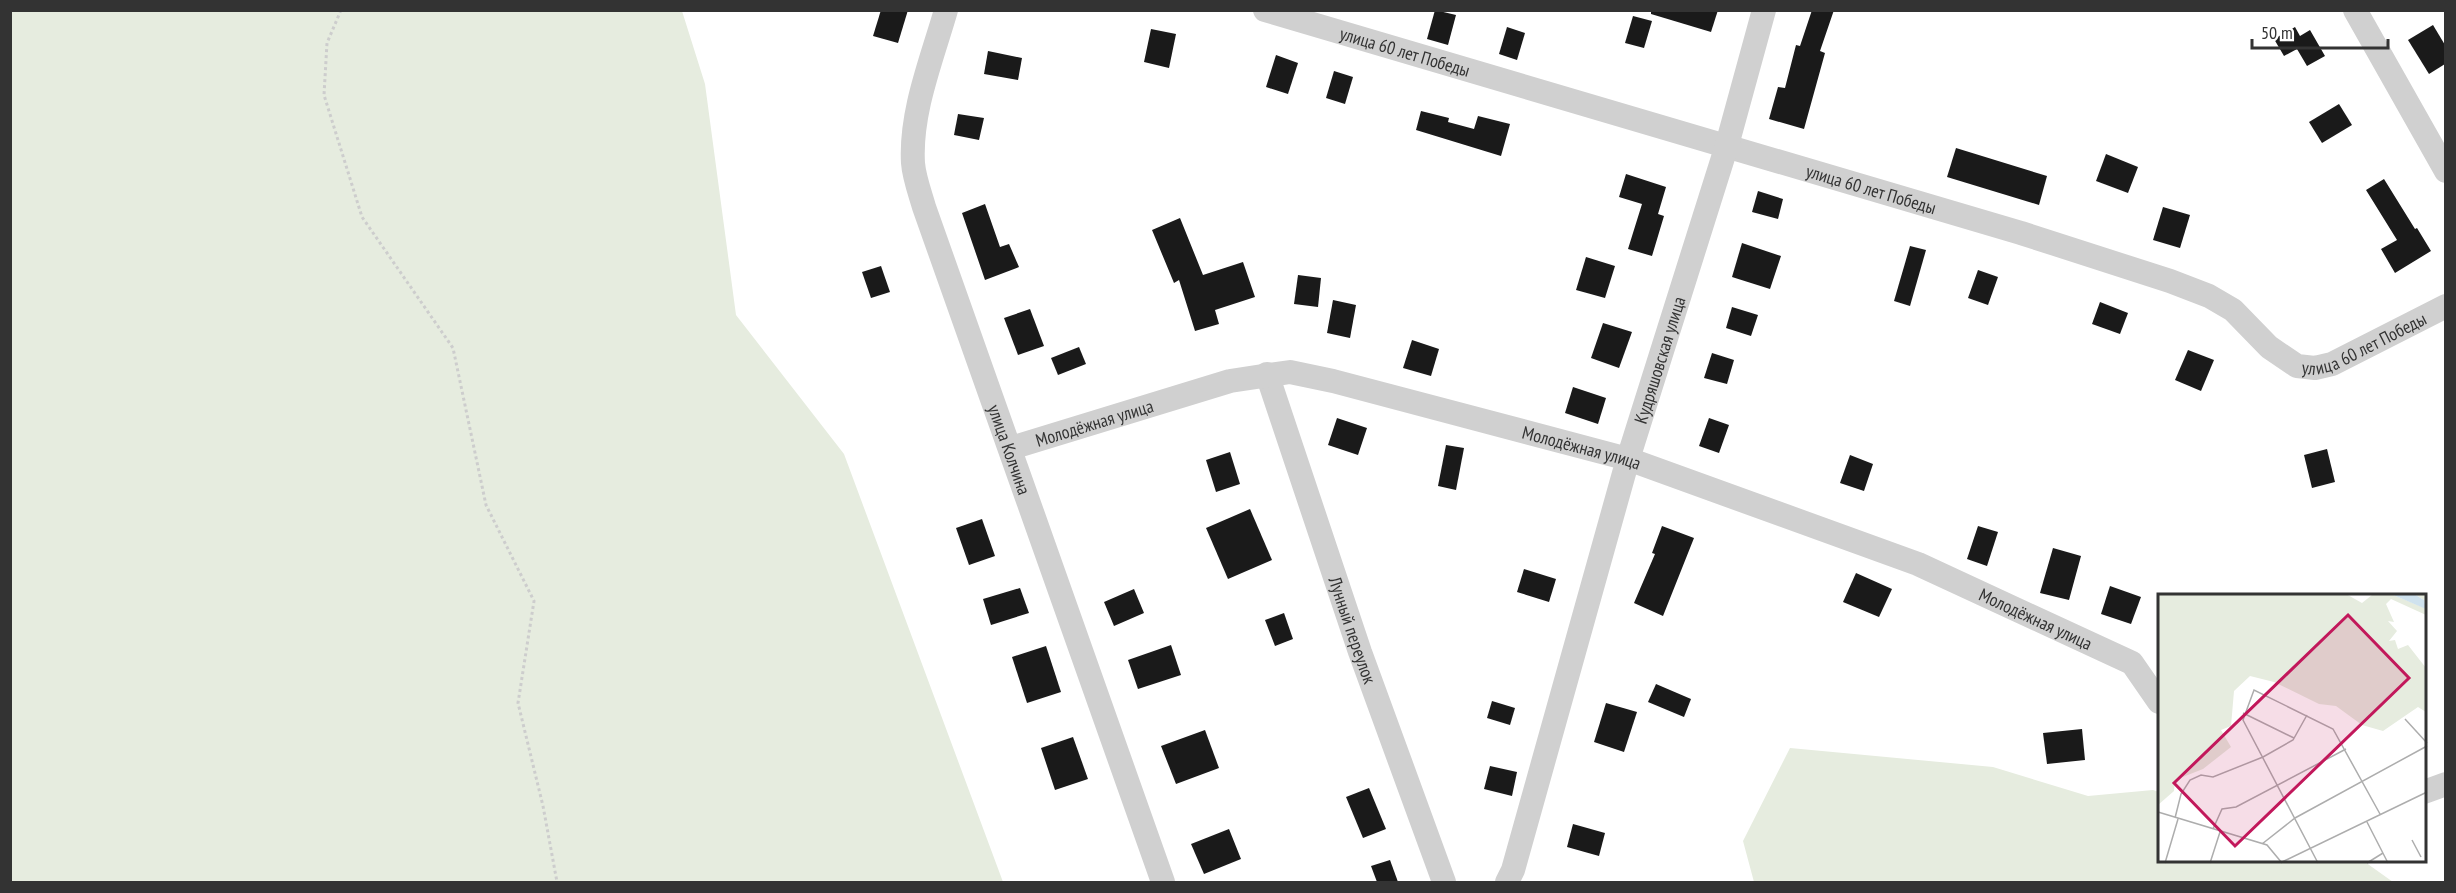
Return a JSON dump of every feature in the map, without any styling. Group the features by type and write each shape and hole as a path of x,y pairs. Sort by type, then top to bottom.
{"street":[{"name":"улица Колчина","path":"946,10 915,125 913,165 924,207 1163,882"},
{"name":"улица 60 лет Победы","path":"1265,10 2021,233 2190,289 2209,296 2233,310 2270,347 2296,366 2315,368 2332,364 2445,306"},
{"name":"Кудряшовская улица","path":"1507,882 1513,870 1628,459 1726,145 1764,10"},
{"path":"2355,10 2445,171"},
{"name":"Молодёжная улица","path":"1011,448 1230,381 1290,372 1333,381 1628,459 1918,564 2132,663 2158,701"},
{"name":"Лунный переулок","path":"1267,374 1360,652 1444,882"},
{"path":"2426,791 2445,784"}],"path":[{"path":"341,10 327,43 324,95 362,217 453,348 486,505 534,601 518,702 543,806 557,882"}],"shaded area":[{"path":"10,11 682,11 705,84 736,315 844,454 1003,882 11,882"},
{"path":"1790,748 1993,767 2088,796 2153,790 2158,792 2158,863 2366,863 2393,882 1754,882 1743,841"}],"building":[{"path":"881,10 908,10 898,43 873,36"},
{"path":"1435,10 1456,15 1448,45 1427,39"},
{"path":"1651,10 1718,10 1711,32 1651,14"},
{"path":"1812,10 1834,10 1820,51 1825,53 1804,129 1769,119 1778,87 1785,88 1796,45 1800,46"},
{"path":"1633,16 1652,21 1644,48 1625,43"},
{"path":"2433,25 2445,45 2445,64 2429,74 2408,40"},
{"path":"1507,27 1525,33 1517,60 1499,54"},
{"path":"2295,27 2300,36 2310,30 2325,56 2307,66 2297,49 2284,56 2274,39"},
{"path":"1151,29 1176,34 1169,68 1144,62"},
{"path":"988,51 1022,58 1018,80 984,74"},
{"path":"1276,55 1298,63 1288,94 1266,87"},
{"path":"1334,71 1353,77 1345,104 1326,98"},
{"path":"2339,104 2352,125 2322,143 2309,122"},
{"path":"1421,111 1449,118 1448,122 1474,129 1478,116 1510,124 1501,156 1416,130"},
{"path":"958,114 984,118 979,140 954,135"},
{"path":"1956,148 2047,176 2039,205 1947,177"},
{"path":"2106,154 2138,167 2128,193 2096,181"},
{"path":"1626,174 1666,187 1658,214 1664,216 1652,256 1628,249 1642,204 1619,197"},
{"path":"2384,179 2431,251 2395,273 2381,249 2397,240 2366,190"},
{"path":"1758,191 1783,199 1778,219 1752,212"},
{"path":"985,204 1000,247 1009,244 1019,267 985,280 962,213"},
{"path":"2163,207 2190,215 2180,248 2153,240"},
{"path":"1180,218 1203,275 1243,262 1255,297 1215,310 1219,324 1195,331 1179,280 1174,283 1152,230"},
{"path":"1742,243 1781,256 1770,289 1732,277"},
{"path":"1910,246 1926,250 1910,306 1894,301"},
{"path":"1586,257 1615,266 1605,298 1576,290"},
{"path":"881,266 890,292 871,298 862,272"},
{"path":"1978,270 1998,277 1988,305 1968,298"},
{"path":"1298,275 1321,278 1318,307 1294,304"},
{"path":"1333,300 1356,305 1350,338 1327,333"},
{"path":"2100,302 2128,313 2120,334 2092,324"},
{"path":"1732,307 1758,315 1751,336 1726,328"},
{"path":"1030,309 1044,346 1018,355 1004,318"},
{"path":"1603,323 1632,332 1619,368 1591,358"},
{"path":"1412,340 1439,349 1431,376 1403,368"},
{"path":"1079,347 1086,364 1058,375 1051,358"},
{"path":"2188,350 2214,360 2201,391 2175,380"},
{"path":"1712,353 1734,360 1727,384 1704,378"},
{"path":"1573,387 1606,398 1598,424 1565,413"},
{"path":"1337,418 1367,428 1358,455 1328,445"},
{"path":"1709,418 1729,425 1719,453 1699,446"},
{"path":"1446,445 1464,448 1456,490 1438,486"},
{"path":"2327,449 2335,482 2312,488 2304,455"},
{"path":"1230,452 1240,484 1216,492 1206,460"},
{"path":"1850,455 1873,464 1864,491 1840,483"},
{"path":"1250,509 1272,560 1228,579 1206,528"},
{"path":"982,519 995,556 969,565 956,528"},
{"path":"1662,526 1694,538 1663,616 1634,603 1655,554 1652,553"},
{"path":"1978,526 1998,532 1987,566 1967,559"},
{"path":"2053,548 2081,556 2069,600 2040,593"},
{"path":"1524,569 1556,579 1549,602 1517,592"},
{"path":"1856,573 1892,589 1879,617 1843,602"},
{"path":"2110,586 2141,597 2131,624 2101,614"},
{"path":"1020,588 1029,613 991,625 983,599"},
{"path":"1134,589 1144,613 1114,626 1104,602"},
{"path":"1284,613 1293,639 1275,646 1265,620"},
{"path":"1171,645 1181,675 1138,689 1128,660"},
{"path":"1046,646 1061,692 1027,703 1012,657"},
{"path":"1656,684 1691,699 1684,717 1648,702"},
{"path":"1492,701 1515,708 1510,725 1487,718"},
{"path":"1606,703 1637,712 1624,752 1594,742"},
{"path":"2082,729 2085,760 2047,764 2043,733"},
{"path":"1205,730 1219,768 1176,784 1161,746"},
{"path":"1073,737 1088,779 1055,790 1041,748"},
{"path":"1490,766 1517,772 1512,796 1484,789"},
{"path":"1369,788 1386,829 1363,838 1346,797"},
{"path":"1573,824 1605,833 1599,856 1567,847"},
{"path":"1229,829 1241,859 1204,874 1191,844"},
{"path":"1390,860 1398,882 1377,882 1371,866"}]}
